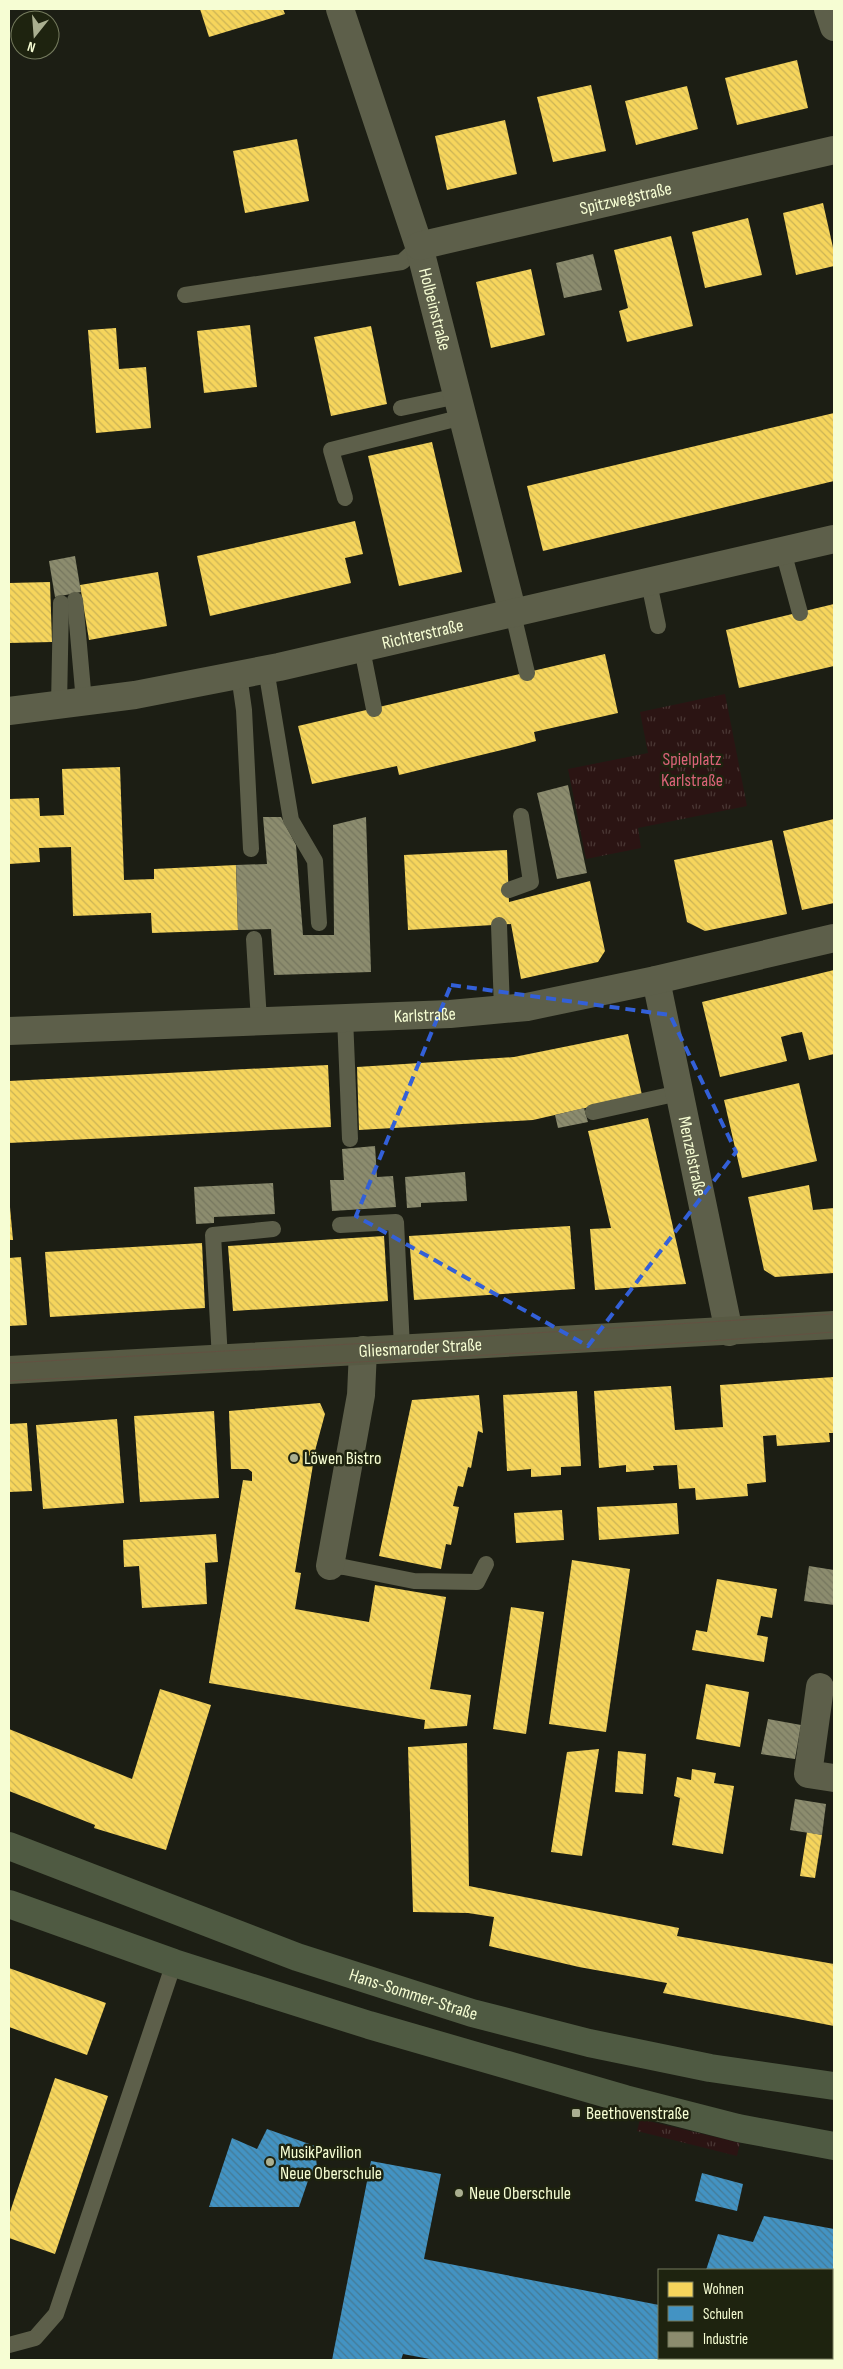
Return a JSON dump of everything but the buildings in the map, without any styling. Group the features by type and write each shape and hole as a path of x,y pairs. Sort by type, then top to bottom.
{"main road":[{"name":"Hans-Sommer-Straße","path":"9,1846 296,1957 472,2013 589,2043 710,2068 834,2086"},
{"path":"9,1904 174,1964 368,2026 624,2099 738,2128 834,2146"}],"street":[{"name":"Holbeinstraße","path":"340,9 419,246 513,614"},
{"path":"828,9 834,27"},
{"name":"Spitzwegstraße","path":"419,246 834,150"},
{"name":"Richterstraße","path":"9,711 135,695 239,675 362,649 834,539"},
{"name":"Karlstraße","path":"9,1031 450,1014 527,1007 656,980 834,938"},
{"name":"Menzelstraße","path":"656,980 729,1332"},
{"name":"Gliesmaroder Straße","path":"9,1370 834,1325"},
{"path":"330,1566 361,1395 363,1350"},
{"path":"820,1687 808,1774 834,1778"}],"lane":[{"path":"185,295 402,262 419,246"},
{"path":"401,408 461,407"},
{"path":"345,498 331,450 461,407"},
{"path":"783,552 800,612"},
{"path":"649,583 658,626"},
{"path":"71,704 68,602 71,704"},
{"path":"513,614 528,673"},
{"path":"362,649 374,709"},
{"path":"266,669 291,820 314,861 319,923"},
{"path":"239,675 244,710 251,849"},
{"path":"509,890 531,882 521,816"},
{"path":"499,925 502,1009"},
{"path":"254,939 259,1021"},
{"path":"345,1017 350,1139"},
{"path":"593,1112 679,1093"},
{"path":"340,1225 396,1222 402,1348"},
{"path":"220,1359 213,1235 273,1229"},
{"path":"330,1566 414,1581 477,1582 486,1564"},
{"path":"9,2345 35,2338 56,2314 174,1964"}],"highlighted area":[{"path":"451,985 670,1015 736,1152 588,1346 356,1216"}],"green space":[{"name":"Spielplatz Karlstraße","path":"725,694 747,806 638,828 641,848 586,859 568,769 648,753 640,712"},
{"path":"640,2119 740,2143 737,2156 637,2131"}],"tram line":[{"path":"9,1363 424,1340 834,1314"},
{"path":"9,1381 598,1349 834,1332"}],"place":[{"name":"Löwen Bistro","path":"294,1458"},
{"name":"Beethovenstraße","path":"576,2113"},
{"name":"MusikPavilion Neue Oberschule","path":"270,2162"},
{"name":"Neue Oberschule","path":"459,2193"}]}
